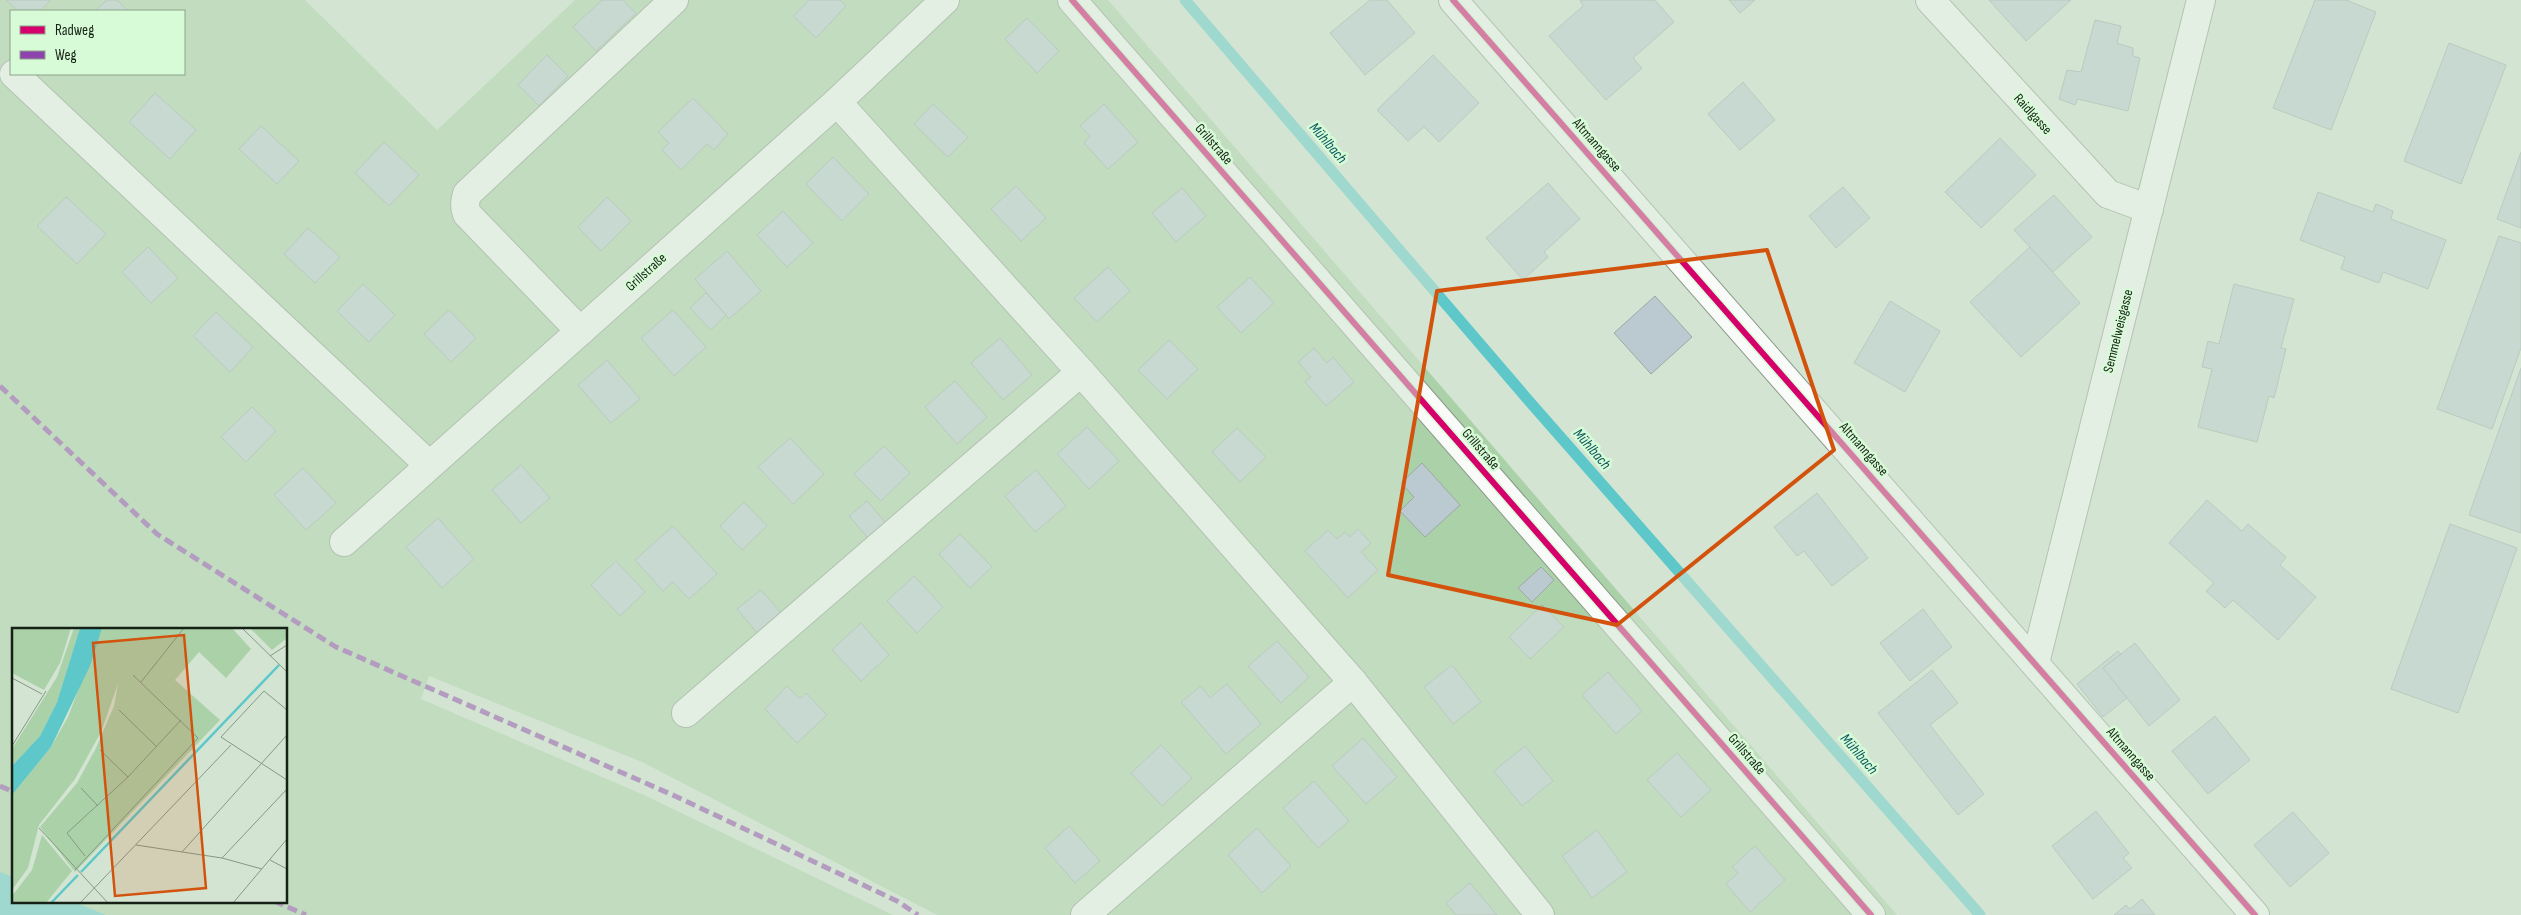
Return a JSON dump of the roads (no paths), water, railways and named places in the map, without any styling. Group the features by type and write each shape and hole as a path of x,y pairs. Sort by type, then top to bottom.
{"street":[{"path":"580,331 467,214 464,205 465,199 467,194 674,0"},
{"name":"Grillstraße","path":"344,542 837,102 945,0"},
{"name":"Grillstraße","path":"1072,0 1871,915"},
{"name":"Altmanngasse","path":"1453,0 2255,915"},
{"name":"Raidlgasse","path":"1930,0 2097,184 2108,194 2149,209"},
{"name":"Semmelweisgasse","path":"2035,663 2201,0"},
{"path":"0,60 10,70"},
{"path":"15,75 429,465"},
{"path":"837,102 1081,372 1353,682 1540,915"},
{"path":"686,714 1081,372"},
{"path":"1085,915 1353,682"}],"water":[{"path":"0,872 12,876 12,902 74,902 106,915 0,915"}],"waterway":[{"name":"Mühlbach","path":"1185,0 1529,401 1980,915"}]}
